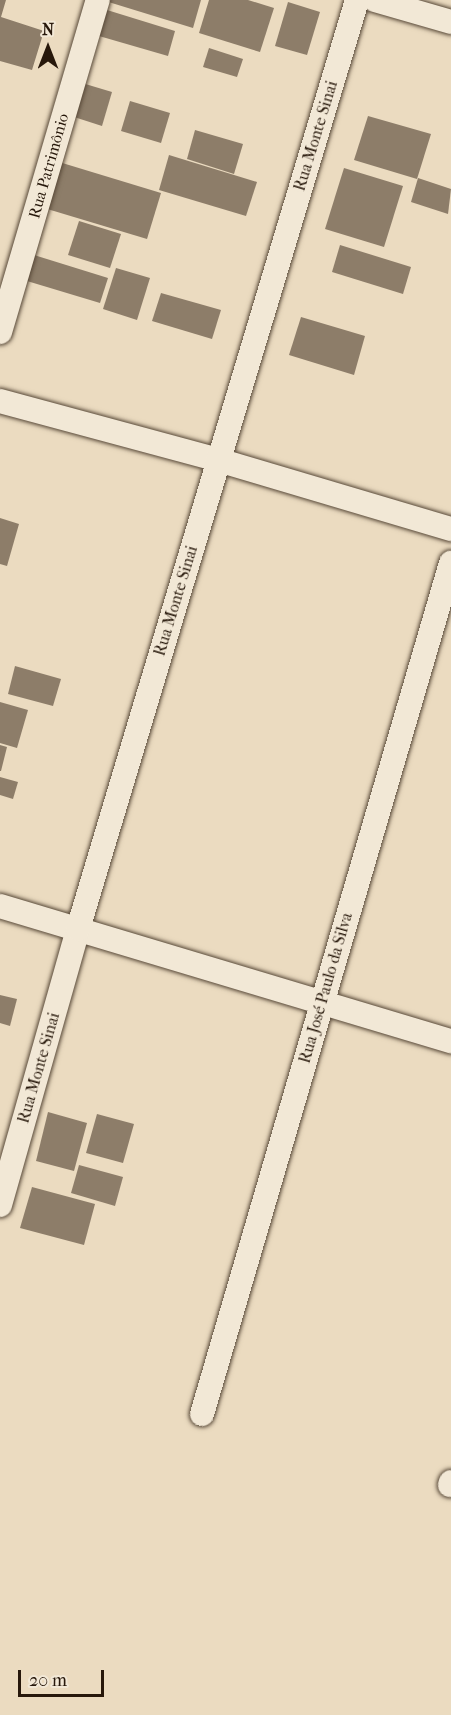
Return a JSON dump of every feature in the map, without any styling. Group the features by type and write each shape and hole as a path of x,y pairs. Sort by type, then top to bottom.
{"street":[{"name":"Rua Patrimônio","path":"0,332 98,0"},
{"name":"Rua Monte Sinai","path":"0,1204 78,929 357,0"},
{"path":"375,0 451,22"},
{"path":"0,401 218,460 451,529"},
{"name":"Rua José Paulo da Silva","path":"202,1414 451,563"},
{"path":"0,906 451,1041"}],"building":[{"path":"0,0 6,0 1,17 44,31 32,70 0,61"},
{"path":"102,0 201,0 193,28"},
{"path":"209,0 248,0 274,8 260,52 199,33"},
{"path":"288,2 320,12 307,55 275,46"},
{"path":"107,10 175,31 168,56 99,36"},
{"path":"209,48 243,59 237,77 203,67"},
{"path":"82,83 112,92 102,126 71,116"},
{"path":"130,101 170,113 161,143 121,131"},
{"path":"368,116 431,134 417,179 354,160"},
{"path":"195,130 243,144 234,174 187,159"},
{"path":"169,155 257,182 246,216 159,190"},
{"path":"59,162 161,193 147,239 44,208"},
{"path":"344,168 403,186 384,247 325,229"},
{"path":"418,178 451,189 448,214 411,202"},
{"path":"79,221 121,234 110,268 68,255"},
{"path":"340,245 411,267 403,294 332,272"},
{"path":"34,255 108,278 100,303 27,281"},
{"path":"116,268 150,278 137,320 103,309"},
{"path":"161,293 221,310 212,339 152,321"},
{"path":"301,317 365,336 354,375 289,355"},
{"path":"0,518 19,524 7,566 0,564"},
{"path":"15,666 61,679 53,706 8,694"},
{"path":"0,702 28,710 17,748 0,743"},
{"path":"0,745 7,747 1,771 0,771"},
{"path":"0,777 18,782 13,799 0,795"},
{"path":"0,995 17,999 10,1026 0,1023"},
{"path":"48,1112 87,1123 74,1171 36,1161"},
{"path":"97,1114 134,1124 123,1163 86,1153"},
{"path":"79,1165 123,1177 115,1206 71,1193"},
{"path":"32,1187 95,1204 84,1245 20,1228"}]}
